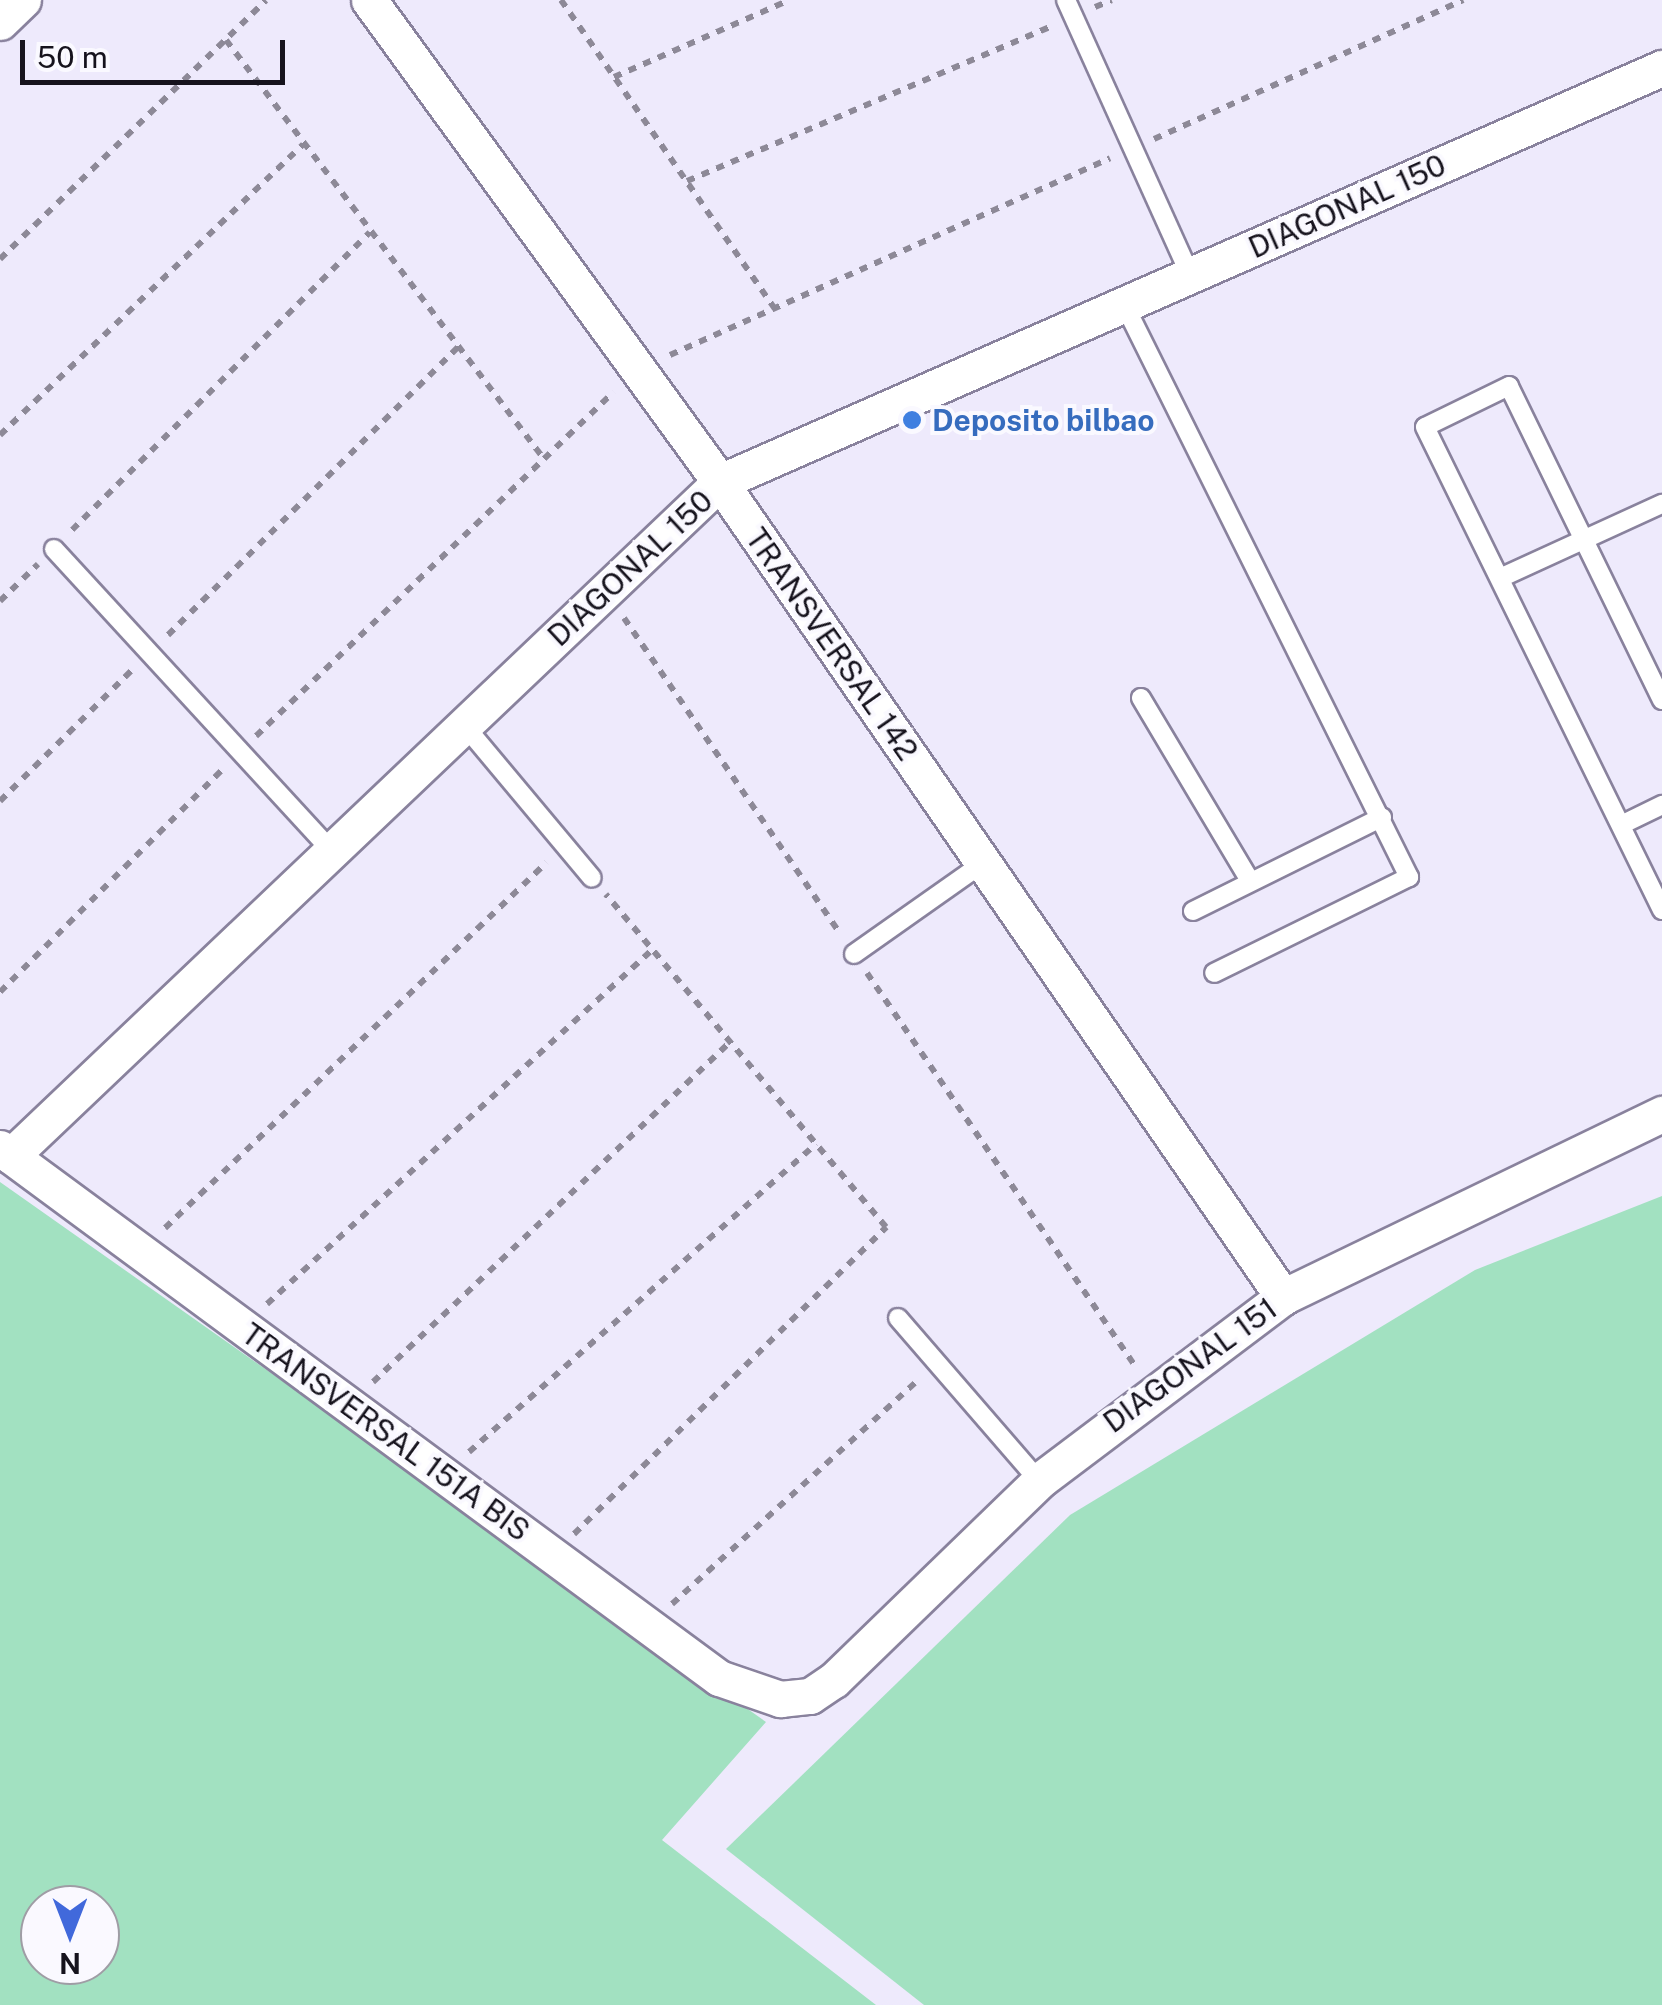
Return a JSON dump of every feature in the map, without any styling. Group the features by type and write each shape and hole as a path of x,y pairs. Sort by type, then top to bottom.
{"street":[{"path":"0,22 23,0"},
{"name":"TRANSVERSAL 142","path":"369,0 720,482 1283,1297"},
{"name":"DIAGONAL 150","path":"6,1152 720,482 1662,68"},
{"name":"DIAGONAL 151","path":"780,1699 810,1696 834,1680 1039,1481 1151,1390 1283,1297 1662,1114"},
{"name":"TRANSVERSAL 151A BIS","path":"6,1152 718,1678 780,1699"}],"lane":[{"path":"1070,8 1190,275"},
{"path":"1125,306 1407,866 1403,886 1214,973"},
{"path":"1662,700 1509,386 1426,427 1662,910"},
{"path":"1500,578 1662,504"},
{"path":"54,548 332,850"},
{"path":"1141,698 1250,880"},
{"path":"464,725 592,878"},
{"path":"1620,825 1662,806"},
{"path":"1192,911 1382,817"},
{"path":"854,954 983,863"},
{"path":"898,1318 1039,1481"}],"path":[{"path":"0,259 266,0"},
{"path":"562,0 775,309"},
{"path":"614,76 790,0"},
{"path":"687,181 1070,8 1112,0"},
{"path":"0,992 240,751 638,369 1463,0"},
{"path":"226,40 544,458"},
{"path":"0,435 304,144"},
{"path":"0,601 370,232"},
{"path":"0,802 458,347"},
{"path":"605,590 1151,1390"},
{"path":"141,1251 565,845"},
{"path":"552,1555 886,1227 592,878"},
{"path":"242,1327 653,949"},
{"path":"349,1405 730,1042"},
{"path":"443,1475 816,1144"},
{"path":"648,1626 937,1362"}],"green space":[{"path":"0,1182 766,1722 662,1840 876,2005 0,2005"},
{"path":"1662,1196 1662,2005 924,2005 726,1849 1070,1515 1475,1270"}],"place":[{"name":"Deposito bilbao","path":"912,420"}]}
